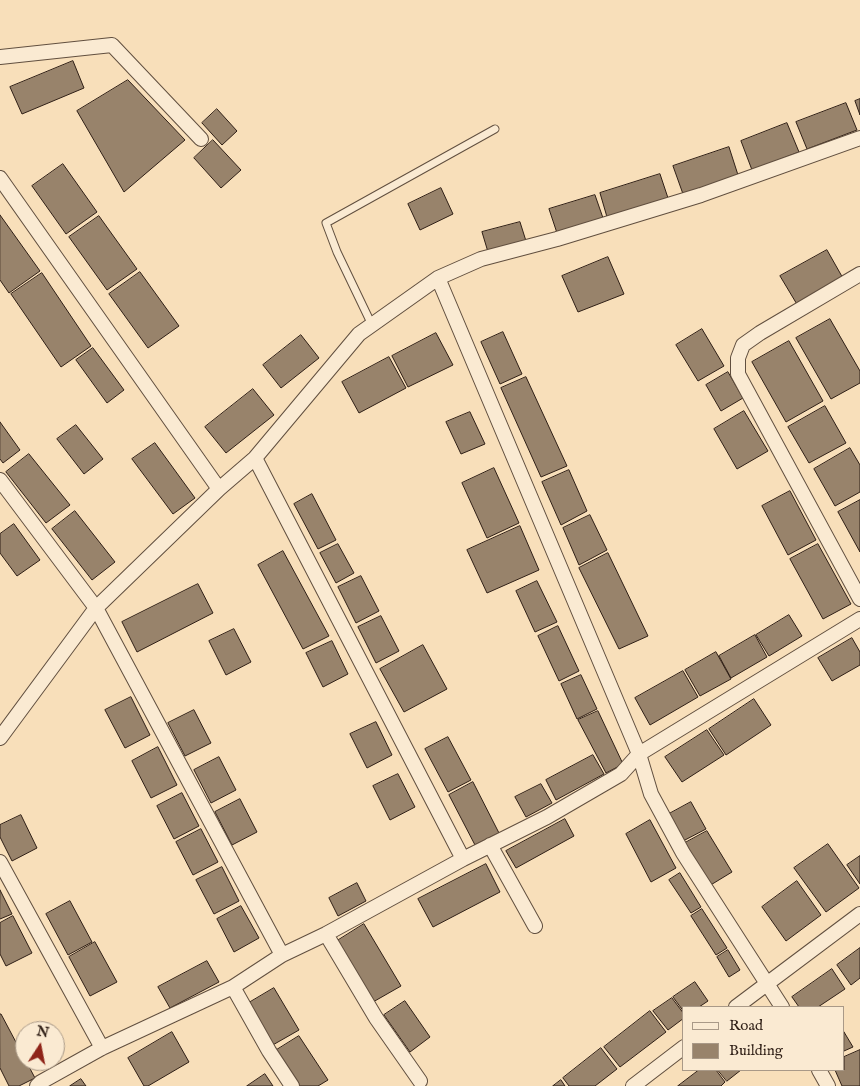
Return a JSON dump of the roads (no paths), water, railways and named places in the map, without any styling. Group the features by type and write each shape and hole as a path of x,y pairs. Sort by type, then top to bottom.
{"street":[{"path":"0,57 112,45 201,139"},
{"path":"0,738 96,608 219,489 255,458 359,334 438,278 481,259 557,239 701,195 860,138"},
{"path":"0,178 219,489"},
{"path":"860,274 743,345 738,358 738,374 860,600"},
{"path":"438,278 639,754 651,794 683,853 781,1006"},
{"path":"255,458 463,859"},
{"path":"0,480 96,608 282,955"},
{"path":"37,1086 40,1082 102,1048 233,987 282,955 326,934 463,859 547,816 621,774 639,754 860,619"},
{"path":"490,845 534,926"},
{"path":"0,862 102,1048"},
{"path":"737,1006 860,914"},
{"path":"326,934 376,1018 420,1081"},
{"path":"233,987 269,1051 292,1086"},
{"path":"633,1086 682,1049"},
{"path":"820,1071 828,1086"}],"lane":[{"path":"372,325 337,252 326,223 495,129"}]}
